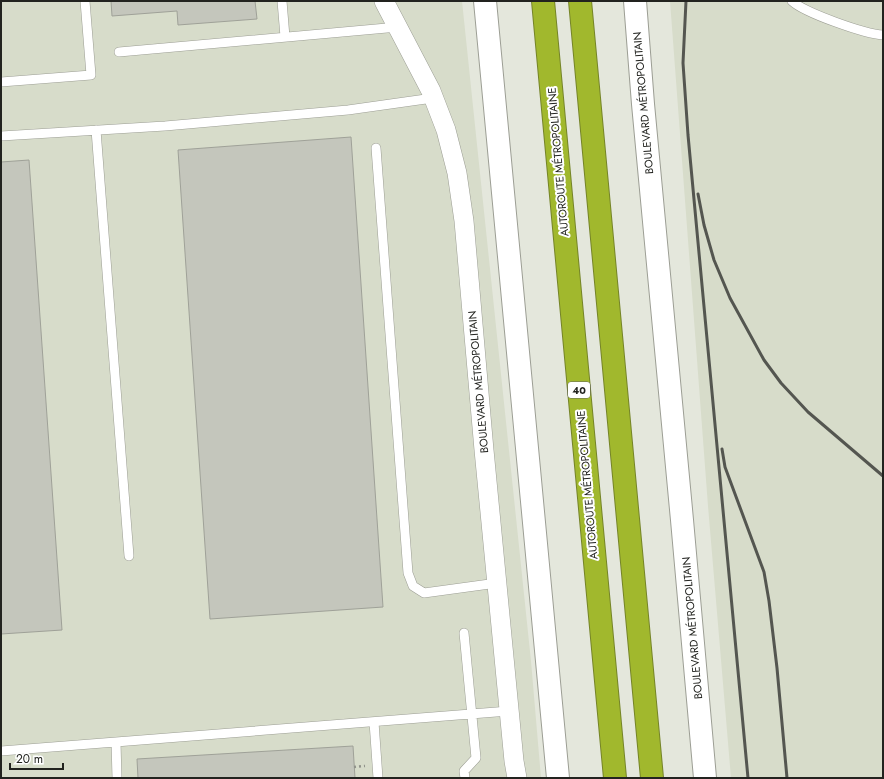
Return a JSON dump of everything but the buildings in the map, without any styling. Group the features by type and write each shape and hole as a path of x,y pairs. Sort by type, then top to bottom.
{"highway":[{"name":"AUTOROUTE MÉTROPOLITAINE","path":"543,1 615,778"},
{"path":"580,1 652,778"}],"main road":[{"path":"485,1 558,778"},
{"name":"BOULEVARD MÉTROPOLITAIN","path":"635,1 643,104 705,778"}],"street":[{"name":"BOULEVARD MÉTROPOLITAIN","path":"384,1 424,76 452,151 457,173 464,222 509,711 517,778"}],"lane":[{"path":"1,82 91,75 85,1"},
{"path":"282,1 285,37"},
{"path":"792,1 813,13 869,34 883,35"},
{"path":"119,52 398,27"},
{"path":"1,136 165,126 348,110 433,98"},
{"path":"96,130 128,556"},
{"path":"376,148 408,573 413,586 424,593 497,583"},
{"path":"464,633 476,758 464,771 465,778"},
{"path":"1,751 509,711"},
{"path":"374,722 378,778"},
{"path":"116,742 117,778"}],"shaded area":[{"path":"1,1 462,1 531,661 541,778 1,778"},
{"path":"670,1 883,1 883,778 731,778 708,506"}],"railway":[{"path":"686,1 683,63 688,135 748,778"},
{"path":"698,194 704,225 714,260 730,298 764,360 781,383 808,412 883,476"},
{"path":"722,449 725,467 764,572 777,668 787,778"}]}
